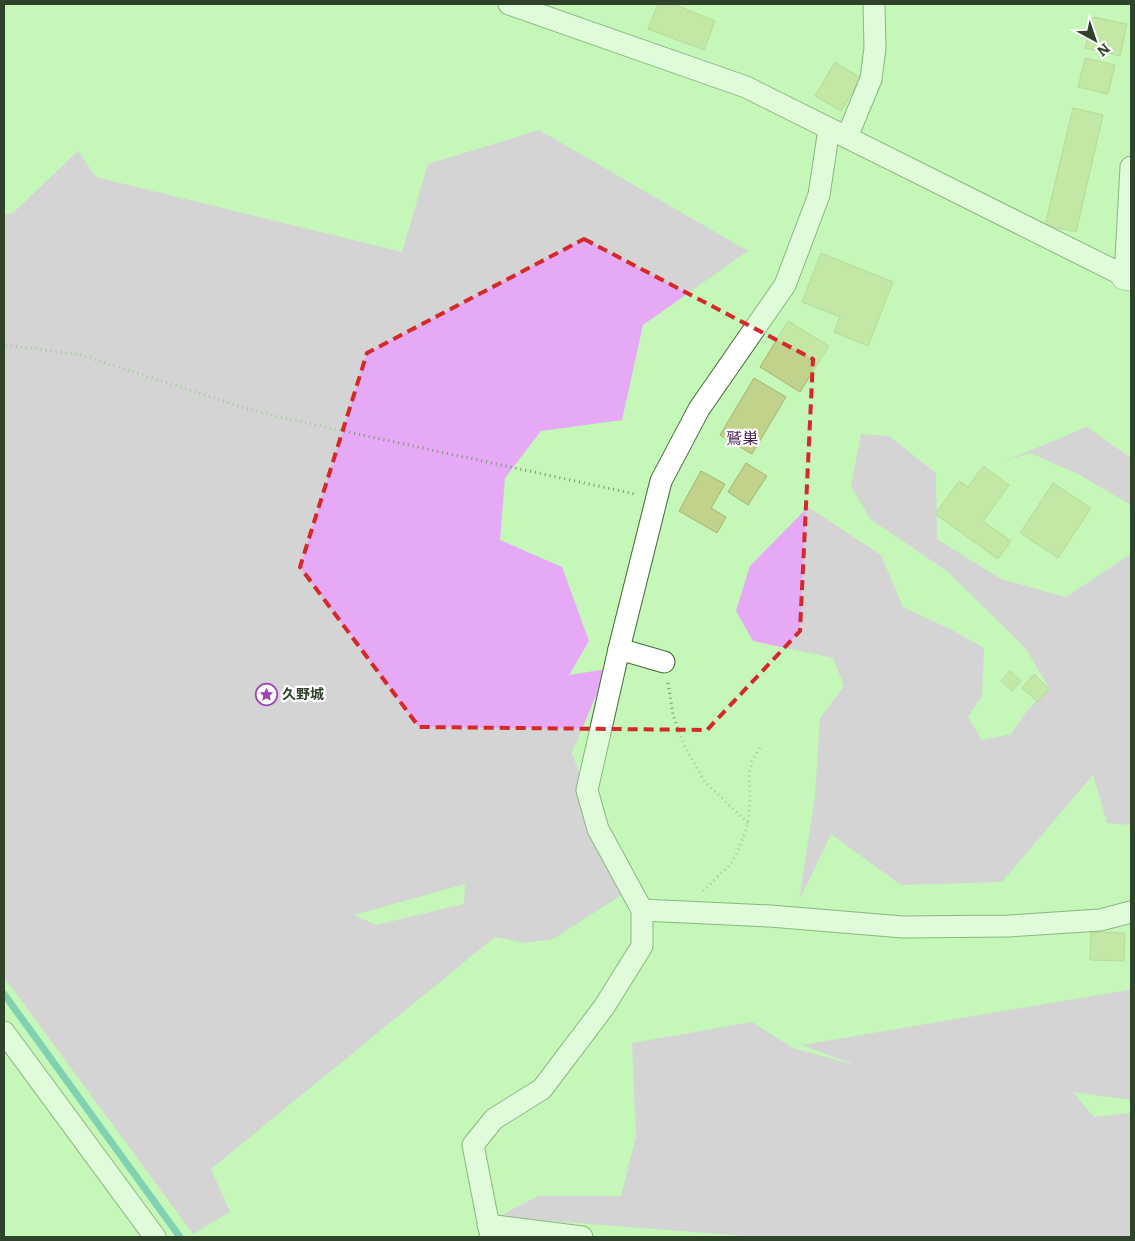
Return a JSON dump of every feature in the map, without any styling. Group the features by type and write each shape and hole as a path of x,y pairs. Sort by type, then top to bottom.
{"street":[{"path":"509,4 746,87 1128,276 1131,167"},
{"path":"582,1237 490,1231 473,1146 494,1119 542,1089 604,1007 642,946 642,910 598,829 587,790 619,649 661,481 699,409 785,285 819,195 838,133 871,79 875,48 874,4"},
{"path":"619,649 664,662"},
{"path":"642,910 688,911 903,927 1009,926 1100,920 1131,912"},
{"path":"4,1032 155,1237"}],"path":[{"path":"6,345 81,355 245,408 280,417 658,499"},
{"path":"664,662 673,715 685,747 705,782 748,824"},
{"path":"688,911 707,886 730,865 740,847 748,824 750,800 749,775 752,761 760,748"}],"highlighted area":[{"path":"584,239 813,359 800,631 707,730 419,727 300,567 367,353"}],"shaded area":[{"path":"539,130 748,251 643,325 622,420 541,431 505,478 500,540 562,567 589,641 569,675 607,669 572,753 606,845 631,889 553,939 525,943 495,937 211,1169 230,1212 193,1234 4,977 4,215 13,213 78,151 96,177 402,252 428,164","holes":["465,884 464,904 376,925 354,915"]},
{"path":"1087,427 1131,458 1131,505 1078,474 1030,453 1002,462"},
{"path":"861,434 889,436 936,473 937,539 1001,579 1066,597 1131,554 1131,825 1107,823 1093,775 1002,882 901,885 831,834 799,901 815,795 820,718 844,686 833,658 753,641 736,611 750,566 808,507 881,555 903,607 952,630 984,648 982,696 968,717 982,740 1011,734 1026,712 1049,688 1026,649 947,571 870,519 851,486"},
{"path":"1129,990 1131,992 1131,1100 1073,1092 1094,1117 1131,1113 1131,1237 758,1237 498,1217 538,1196 621,1196 636,1136 632,1043 752,1022 793,1048 861,1067 801,1045"}],"building":[{"path":"658,4 673,4 715,21 704,50 648,29"},
{"path":"1093,17 1127,24 1120,56 1085,48"},
{"path":"1085,58 1115,65 1108,94 1078,87"},
{"path":"835,62 861,78 841,111 815,96"},
{"path":"1073,108 1103,115 1076,232 1045,225"},
{"path":"821,253 893,282 868,346 834,332 840,317 802,302"},
{"path":"788,321 829,346 800,392 760,367"},
{"path":"754,378 786,397 752,454 720,435"},
{"path":"746,463 767,476 748,505 728,492"},
{"path":"983,466 1009,485 983,521 1011,541 998,559 935,514 959,481 968,487"},
{"path":"701,471 725,484 711,508 726,517 717,533 679,511"},
{"path":"1053,483 1091,508 1058,558 1020,533"},
{"path":"1010,671 1021,681 1012,691 1001,681"},
{"path":"1034,674 1049,689 1038,702 1022,688"},
{"path":"1091,932 1125,933 1124,961 1090,960"}],"waterway":[{"path":"4,994 180,1237"}],"place":[{"name":"久野城","path":"266,694"}],"district":[{"name":"鷲巣","path":"742,438"}]}
